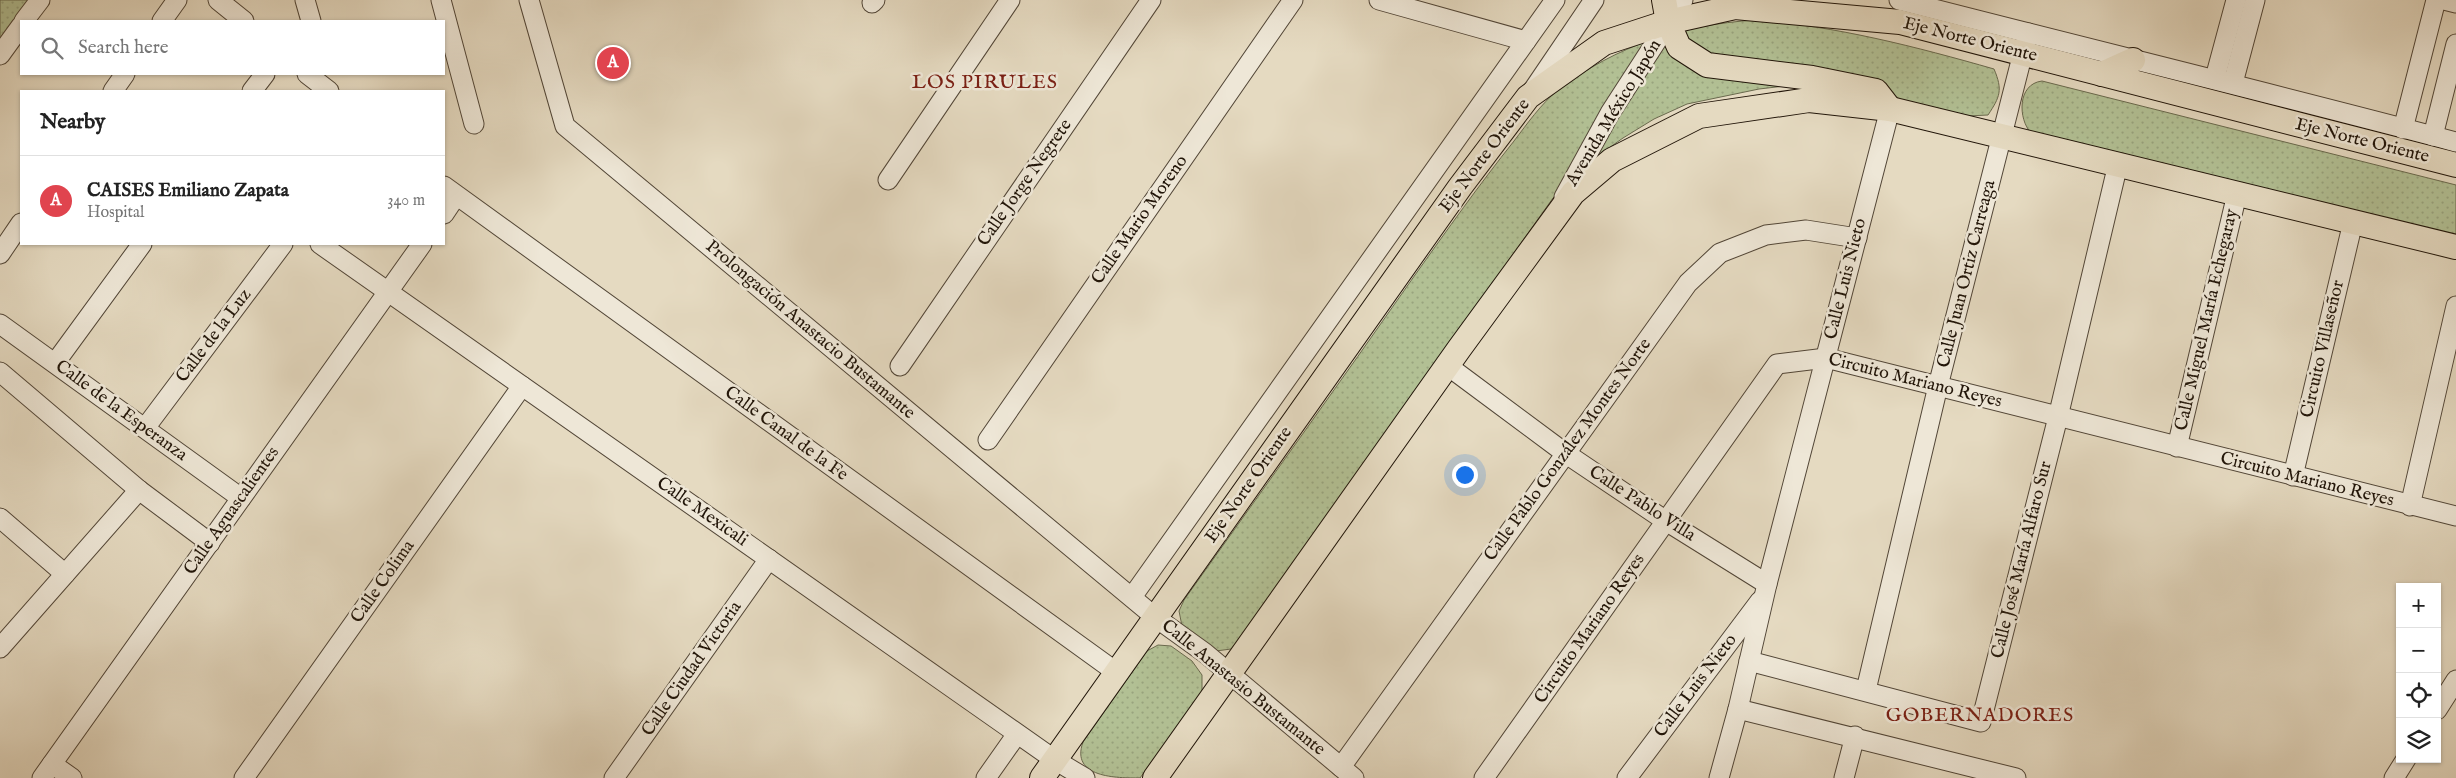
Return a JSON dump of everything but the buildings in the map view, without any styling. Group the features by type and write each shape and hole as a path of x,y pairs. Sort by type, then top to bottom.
{"main road":[{"path":"1851,17 1877,0"},
{"name":"Eje Norte Oriente","path":"1048,769 1460,187 1528,97 1604,43 1666,11 1736,6 1900,22 2025,44 2102,74 2456,165"},
{"path":"1666,11 1679,47 1707,65 1812,78 1876,92 1890,109"},
{"path":"2102,74 2133,60"},
{"path":"1155,778 1573,193 1612,160 1699,116 1809,100 1890,109 2456,247"}],"street":[{"path":"25,20 40,0"},
{"path":"163,20 177,0"},
{"path":"218,0 243,20"},
{"path":"305,0 311,20"},
{"path":"441,0 474,124"},
{"name":"Prolongación Anastacio Bustamante","path":"529,0 565,126 1155,617"},
{"path":"888,180 1010,0"},
{"name":"Calle Jorge Negrete","path":"900,366 1151,0"},
{"name":"Calle Mario Moreno","path":"988,440 1293,0"},
{"path":"1378,0 1526,41"},
{"name":"Eje Norte Oriente","path":"1132,597 1555,0"},
{"path":"1528,97 1594,0"},
{"name":"Avenida México Japón","path":"1548,227 1666,11 1683,0"},
{"path":"1899,0 2025,44 2133,60 2214,78 2456,142"},
{"path":"2214,78 2236,0"},
{"path":"2233,83 2255,0"},
{"path":"2403,129 2436,0"},
{"path":"2444,0 2456,3"},
{"path":"0,55 20,27"},
{"name":"Calle Juan Ortiz Carreaga","path":"1866,690 1938,386 2025,44"},
{"path":"2433,136 2456,44"},
{"path":"114,90 124,75"},
{"path":"253,90 264,75"},
{"path":"308,75 328,90"},
{"name":"Calle Luis Nieto","path":"1719,778 1890,109"},
{"name":"Calle José María Alfaro Sur","path":"1749,660 1981,722 2058,417 2118,164"},
{"path":"445,210 450,191"},
{"name":"Calle Canal de la Fe","path":"450,191 1116,672"},
{"name":"Calle Miguel María Echegaray","path":"2177,447 2237,194"},
{"name":"Circuito Villaseñor","path":"2293,476 2353,222"},
{"path":"0,254 20,224"},
{"name":"Calle Pablo González Montes Norte","path":"1347,772 1566,453 1688,283 1720,253 1766,235 1806,230 1857,238"},
{"path":"55,363 141,245"},
{"name":"Calle de la Luz","path":"144,428 282,245"},
{"name":"Calle Mexicali","path":"321,245 1018,734 1048,769 1085,778"},
{"name":"Calle Aguascalientes","path":"47,771 421,245"},
{"path":"2410,506 2456,306"},
{"name":"Calle de la Esperanza","path":"4,334 55,363 241,498"},
{"name":"Circuito Mariano Reyes","path":"1484,778 1777,364 1826,358 2456,516"},
{"name":"Calle Pablo Villa","path":"1448,366 1566,453 1766,589"},
{"path":"0,372 139,490 210,543"},
{"name":"Calle Colima","path":"244,778 522,386"},
{"path":"0,648 139,490"},
{"path":"0,518 66,574"},
{"name":"Calle Ciudad Victoria","path":"614,778 770,559"},
{"name":"Calle Luis Nieto","path":"1628,778 1766,589"},
{"name":"Calle Anastasio Bustamante","path":"1155,617 1231,674 1347,772"},
{"path":"2441,704 2456,680"},
{"path":"1738,709 1855,736 1968,772 2016,778"},
{"path":"986,778 1018,734"},
{"path":"1844,778 1855,736"},
{"path":"2394,778 2403,763"},
{"path":"47,771 72,778"}],"green space":[{"path":"0,0 30,0 0,40"},
{"path":"1755,20 1846,32 1994,69 1999,83 1998,98 1988,115 1967,116 1913,103 1802,84 1759,89 1687,104 1654,119 1623,138 1592,160 1553,198 1240,639 1231,649 1216,651 1182,626 1179,611 1184,600 1451,224 1534,114 1546,101 1580,74 1627,49 1676,32"},
{"path":"2042,81 2456,185 2456,238 2031,133 2024,119 2022,103 2028,88"},
{"path":"1158,645 1171,646 1192,661 1202,675 1202,692 1140,778 1098,774 1083,763 1081,754 1083,742 1147,651"}],"place":[{"name":"CAISES Emiliano Zapata","path":"613,63"}],"district":[{"name":"LOS PIRULES","path":"985,82"},
{"name":"GOBERNADORES","path":"1980,715"}]}
